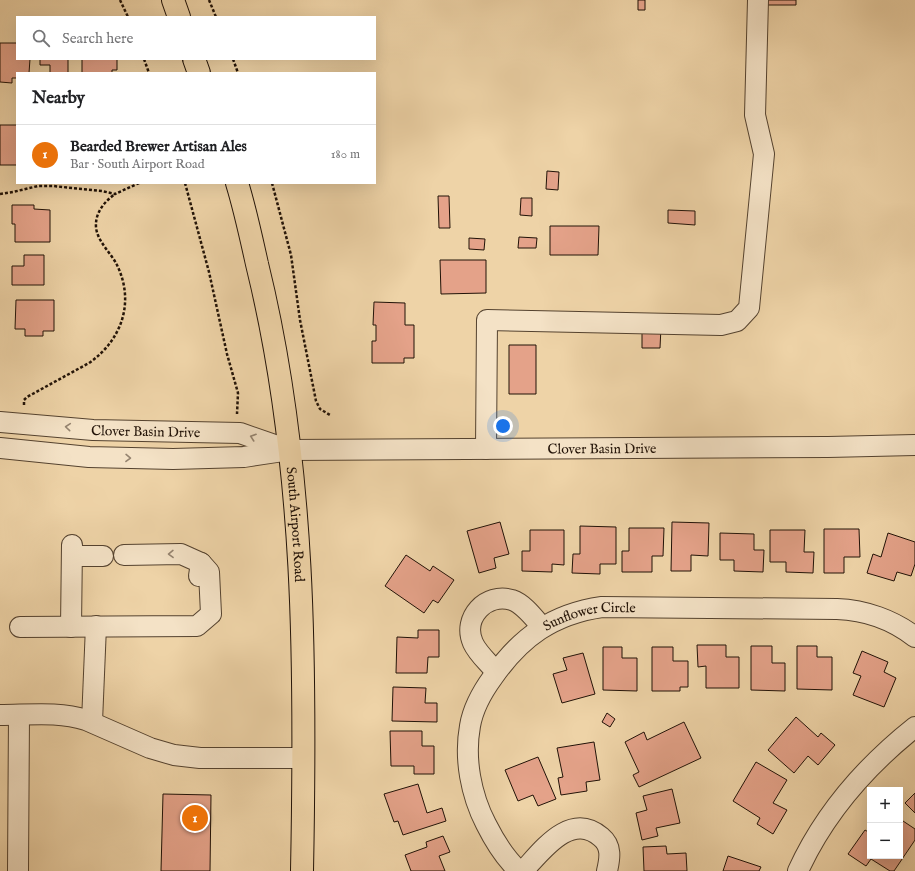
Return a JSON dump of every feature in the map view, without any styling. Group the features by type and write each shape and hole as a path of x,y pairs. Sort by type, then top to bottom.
{"main road":[{"path":"173,0 179,16"},
{"path":"194,60 199,72"},
{"name":"South Airport Road","path":"236,184 266,298 282,387 290,450 301,569 304,758 302,871"}],"street":[{"path":"486,449 487,320 721,325 737,321 749,308 764,154 755,115 758,0"},
{"name":"Clover Basin Drive","path":"0,422 93,430 240,433 290,450"},
{"name":"Clover Basin Drive","path":"0,448 89,457 173,459 244,456 290,450 820,447 915,445"},
{"path":"71,627 72,550 103,556"},
{"path":"20,627 197,626 199,574 201,563 181,554 124,555"},
{"path":"496,672 472,641 472,620 479,608 494,600 513,600 542,627"},
{"name":"Sunflower Circle","path":"519,871 501,851 484,820 474,793 469,768 469,738 472,718 480,697 496,672 514,649 542,627 575,613 602,607 837,609 852,610 871,615 895,624 915,636"},
{"path":"92,722 96,626"},
{"path":"18,871 9,715 69,716 92,722 150,748 174,755 200,758 304,758"},
{"path":"798,871 821,828 845,796 874,764 915,727"},
{"path":"523,871 560,835 571,829 582,828 594,832 606,842 609,851 607,871"}],"path":[{"path":"120,0 128,16"},
{"path":"209,0 216,16"},
{"path":"144,60 149,72"},
{"path":"233,60 238,72"},
{"path":"24,406 24,400 27,396 89,364 97,358 118,333 124,305 123,281 116,264 100,238 96,226 100,211 106,201 115,194 137,184"},
{"path":"185,184 209,272 227,354 238,394 237,414"},
{"path":"272,184 291,255 300,320 316,401 320,409 330,415"},
{"path":"0,194 38,186 53,186 102,191 115,194"}],"building":[{"path":"638,0 645,0 645,10 638,10"},
{"path":"765,0 796,0 796,5 765,5"},
{"path":"0,43 16,43 16,60 30,60 29,72 16,72 16,78 12,78 12,83 0,82"},
{"path":"40,60 68,60 68,72 50,72 50,65 40,65"},
{"path":"82,60 117,60 117,70 112,70 112,72 82,72"},
{"path":"0,125 16,125 16,165 0,165"},
{"path":"547,171 559,172 558,190 546,189"},
{"path":"438,196 449,196 450,228 439,228"},
{"path":"521,198 532,198 532,216 520,215"},
{"path":"12,205 34,205 34,209 50,210 50,242 15,242 15,224 12,224"},
{"path":"668,210 695,211 695,225 668,223"},
{"path":"550,226 599,226 598,255 550,255"},
{"path":"519,237 537,238 536,248 518,248"},
{"path":"469,238 485,239 484,250 469,249"},
{"path":"24,255 44,255 44,285 12,285 12,266 24,266"},
{"path":"440,260 486,260 486,293 441,294"},
{"path":"16,300 54,300 54,331 43,331 43,336 25,336 25,329 15,329"},
{"path":"374,302 405,303 405,325 414,325 414,358 404,358 404,363 372,363 372,341 376,341 376,325 373,325"},
{"path":"642,327 661,327 660,348 642,348"},
{"path":"509,345 536,345 536,394 509,394"},
{"path":"500,522 509,554 494,558 496,568 479,573 467,531"},
{"path":"672,522 709,523 708,556 691,555 691,571 671,571"},
{"path":"580,526 616,527 616,564 600,564 600,574 572,573 573,554 580,554"},
{"path":"629,528 664,528 663,556 652,556 652,572 622,572 622,551 629,551"},
{"path":"824,529 859,529 860,557 844,557 844,573 824,573"},
{"path":"530,530 564,530 564,565 552,564 552,572 522,571 522,551 530,551"},
{"path":"770,530 805,530 804,552 814,552 813,573 786,572 786,562 770,562"},
{"path":"720,533 754,534 754,550 764,550 763,572 734,571 734,560 720,560"},
{"path":"888,533 915,542 915,564 911,576 897,572 894,581 867,573 873,554 881,557"},
{"path":"406,555 430,571 433,566 454,580 438,603 433,600 424,613 385,586"},
{"path":"418,630 439,630 439,657 428,657 427,673 396,673 397,637 418,638"},
{"path":"697,645 726,645 726,657 739,657 739,688 706,688 706,666 698,667"},
{"path":"751,646 772,646 772,663 785,663 785,691 751,690"},
{"path":"797,646 817,646 817,657 832,657 832,690 797,689"},
{"path":"603,647 622,647 622,658 637,658 637,691 603,690"},
{"path":"652,647 673,647 673,661 688,661 688,687 680,687 680,691 652,691"},
{"path":"862,651 888,662 884,672 896,678 884,707 853,695 861,676 853,673"},
{"path":"583,653 595,694 562,703 553,674 567,670 563,658"},
{"path":"393,687 426,688 425,703 437,703 437,722 392,721"},
{"path":"607,713 615,719 610,727 602,722"},
{"path":"796,717 818,737 821,733 835,745 818,765 808,756 794,773 768,750"},
{"path":"684,722 701,758 639,787 633,775 639,772 625,742 644,732 647,740"},
{"path":"390,731 422,731 422,746 434,746 434,774 414,774 414,766 391,766"},
{"path":"594,742 600,780 586,782 587,791 561,795 558,778 563,777 557,748"},
{"path":"538,757 556,799 538,806 533,795 518,801 505,770"},
{"path":"756,762 787,780 773,803 787,810 773,834 757,824 760,818 733,801"},
{"path":"418,784 427,813 442,808 446,821 403,835 398,821 394,822 384,794"},
{"path":"672,789 680,823 656,828 658,836 642,840 636,813 647,810 643,796"},
{"path":"915,793 915,813 905,803"},
{"path":"163,794 211,795 210,871 161,871"},
{"path":"903,821 915,829 915,840 903,858"},
{"path":"865,830 867,831 867,859 871,859 866,866 848,854"},
{"path":"443,836 450,852 439,856 445,871 411,871 405,855 427,847 426,842"},
{"path":"666,846 667,854 686,853 687,871 644,871 643,847"},
{"path":"728,856 761,867 759,871 723,871"},
{"path":"871,859 902,859 894,871 890,871"}],"place":[{"name":"Bearded Brewer Artisan Ales","path":"195,818"}]}
